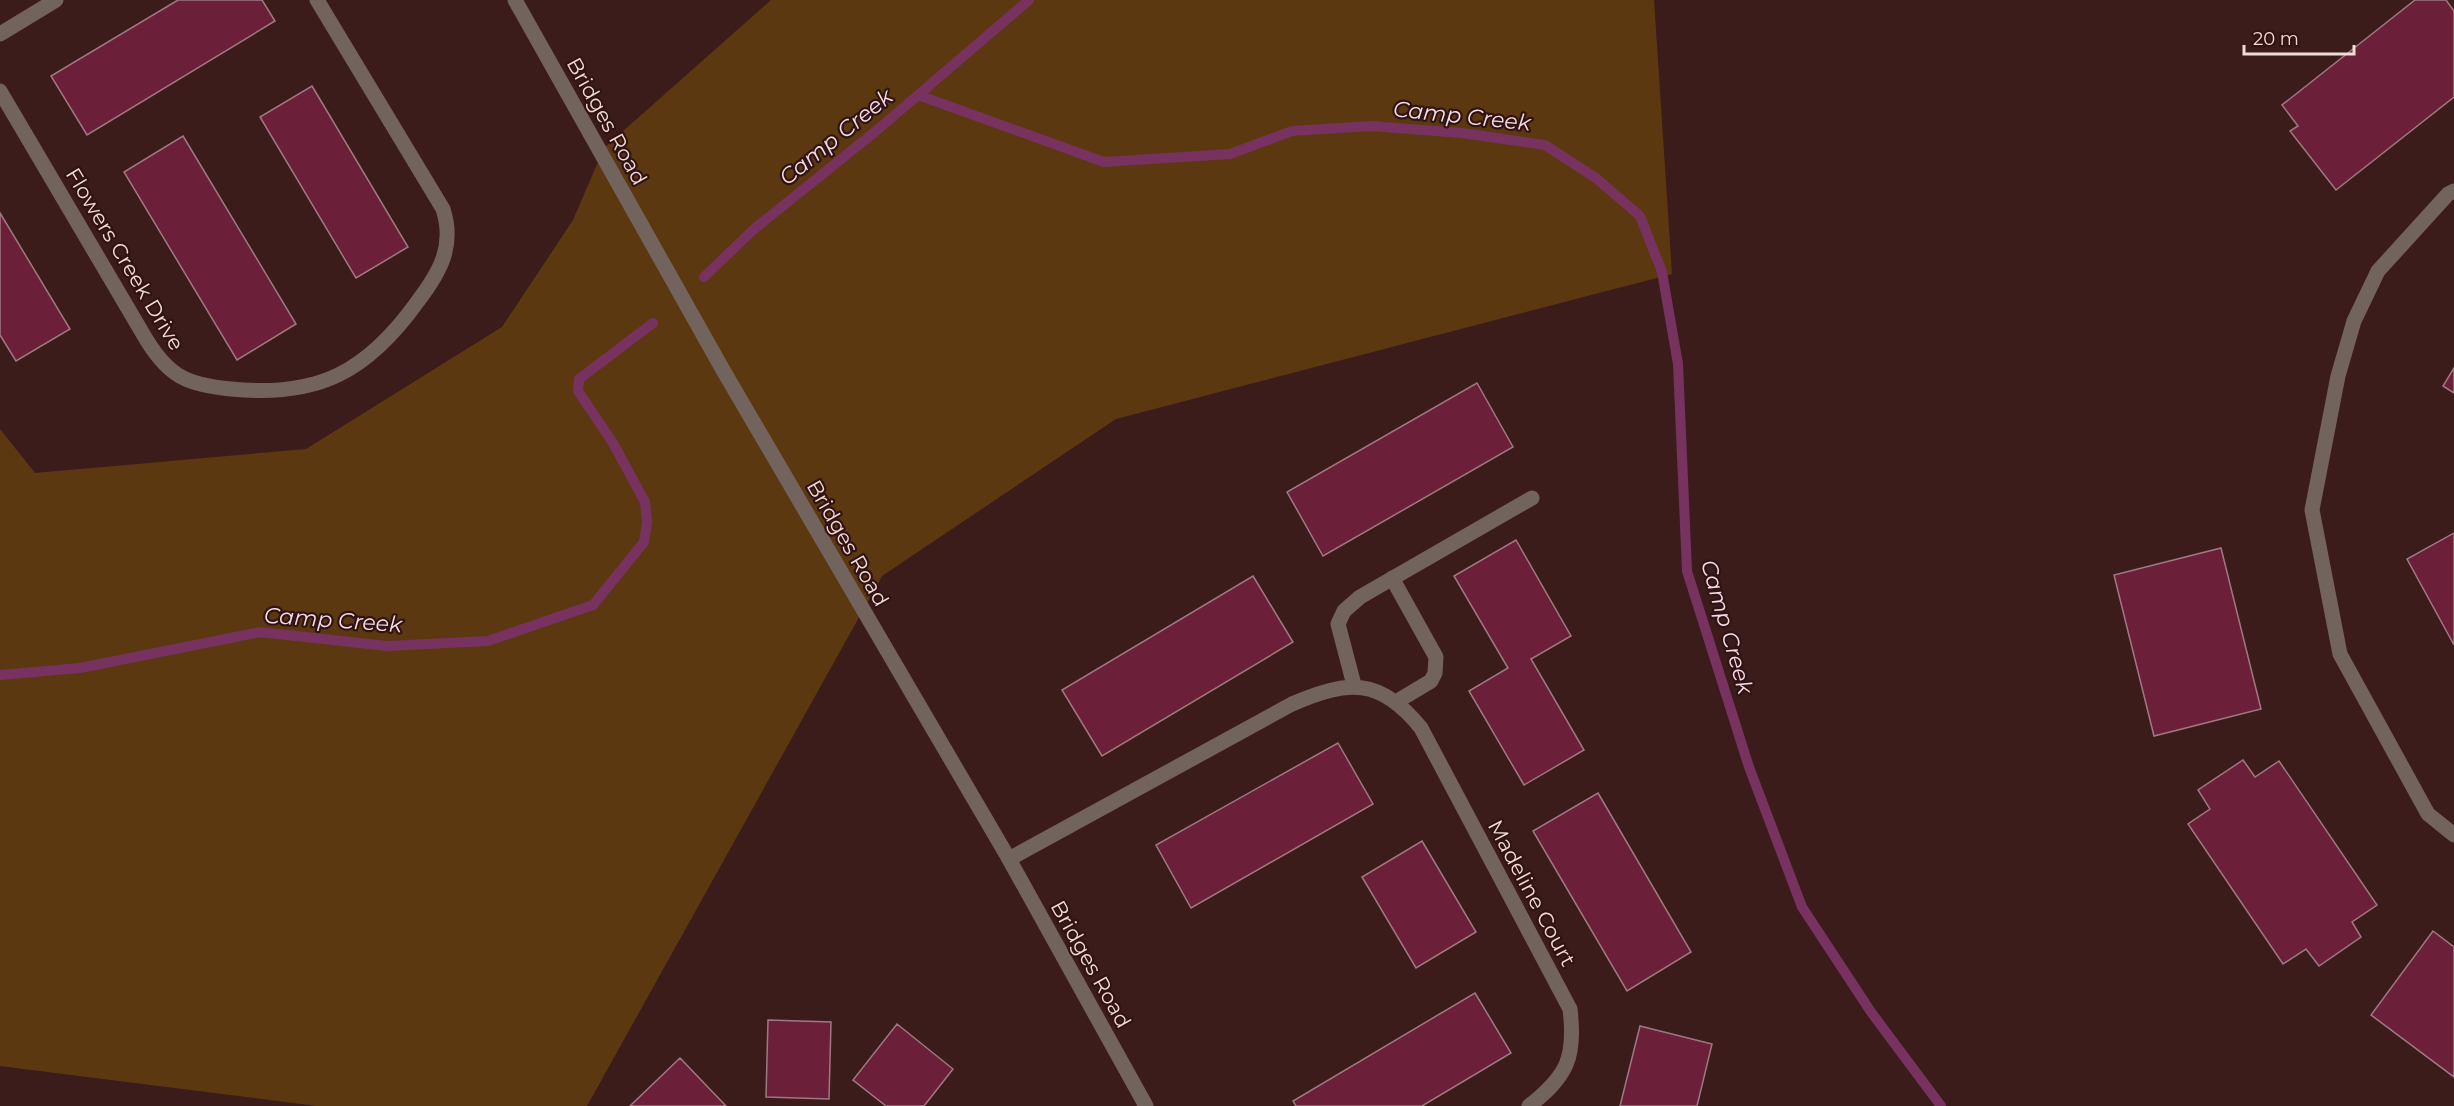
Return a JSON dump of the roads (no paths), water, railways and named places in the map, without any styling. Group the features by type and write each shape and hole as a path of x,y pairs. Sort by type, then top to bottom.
{"street":[{"path":"0,34 56,0"},
{"name":"Flowers Creek Drive","path":"0,91 146,339 166,368 188,381 219,388 262,392 315,384 356,365 397,330 437,275 446,254 448,231 443,209 318,0"},
{"name":"Bridges Road","path":"514,0 723,370 1009,859 1146,1106"},
{"path":"2454,191 2378,271 2354,321 2338,376 2312,510 2340,654 2428,814 2454,835"},
{"path":"1354,685 1338,624 1344,611 1392,578 1532,498"},
{"path":"1392,578 1436,657 1435,673 1431,681 1396,702"},
{"name":"Madeline Court","path":"1009,859 1292,704 1325,690 1354,685 1372,690 1396,702 1421,728 1570,1009 1573,1038 1566,1066 1551,1088 1530,1106"}],"waterway":[{"name":"Camp Creek","path":"704,277 754,229 876,131 1029,0"},
{"name":"Camp Creek","path":"918,95 1104,162 1230,154 1292,131 1371,126 1462,133 1545,145 1596,178 1640,216 1662,272 1678,364 1687,571 1749,767 1802,907 1871,1012 1941,1106"},
{"name":"Camp Creek","path":"0,675 80,668 260,632 387,646 488,641 593,605 644,542 647,522 645,502 613,443 578,391 579,379 653,323"}]}
